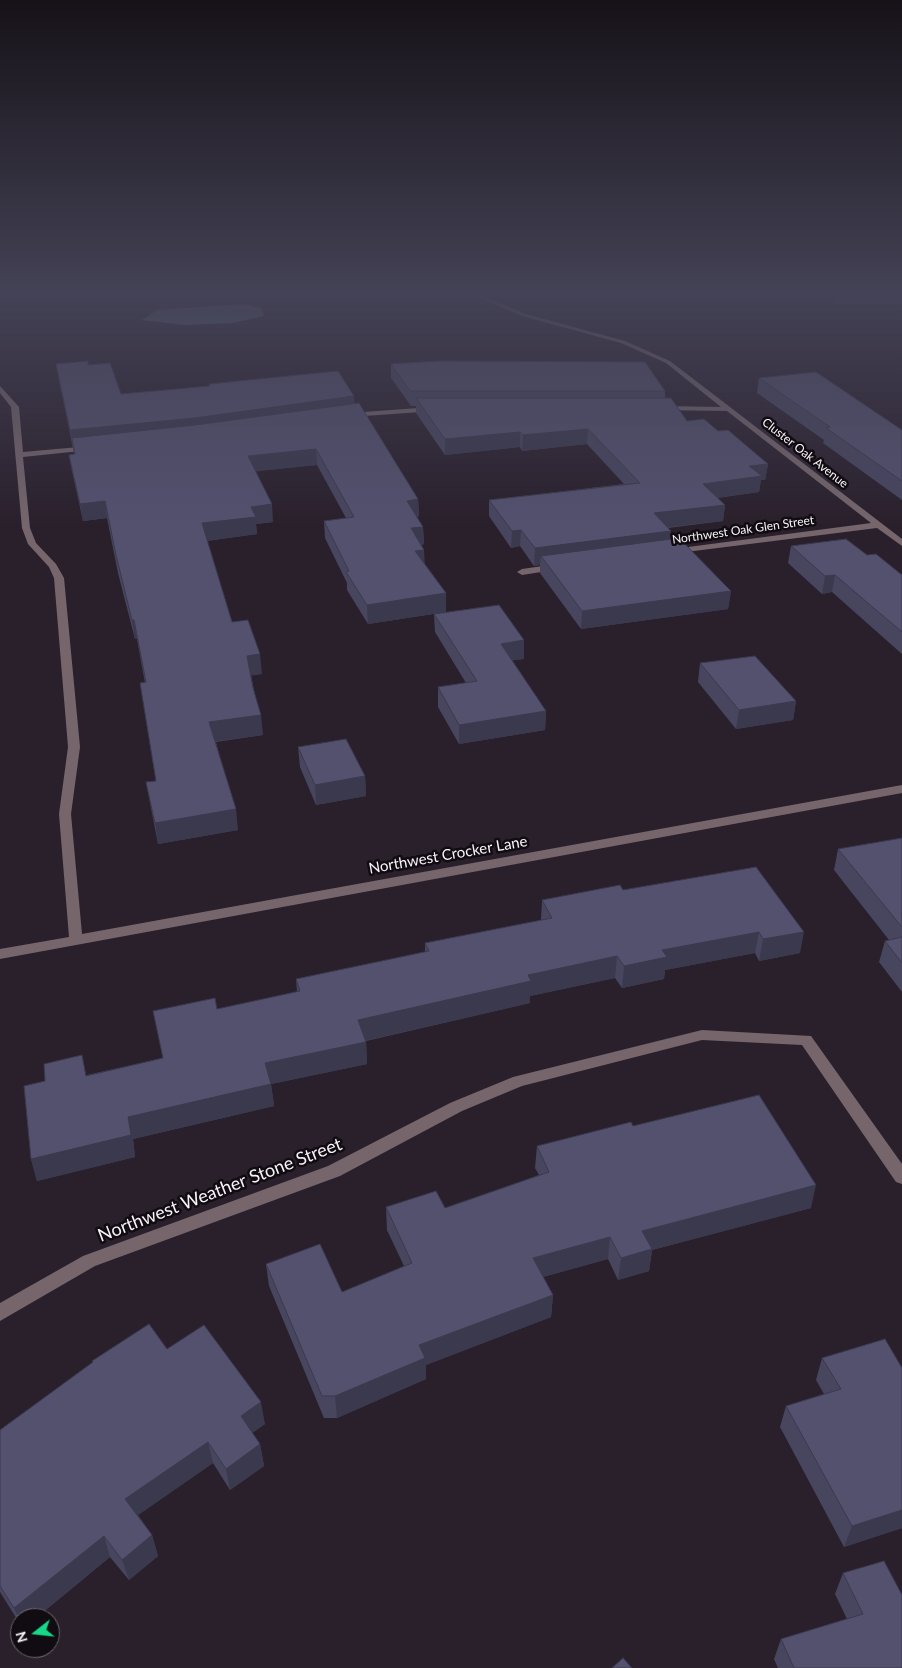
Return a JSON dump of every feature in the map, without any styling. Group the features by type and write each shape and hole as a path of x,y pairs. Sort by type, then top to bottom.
{"street":[{"name":"Cluster Oak Avenue","path":"682,372 902,543"},
{"path":"0,388 15,407 26,528 32,544 53,566 59,578 74,747 65,814 76,939"},
{"path":"338,416 443,408"},
{"path":"650,408 730,409"},
{"path":"20,455 99,447"},
{"name":"Northwest Oak Glen Street","path":"667,553 879,525"},
{"path":"522,572 570,566"},
{"name":"Northwest Crocker Lane","path":"0,954 902,789"},
{"name":"Northwest Weather Stone Street","path":"0,1313 89,1261 334,1171 456,1107 518,1081 702,1035 806,1040 902,1177"}],"building":[{"path":"58,372 113,372 121,394 339,372 354,396 195,418 70,430"},
{"path":"397,372 652,372 665,391 410,391"},
{"path":"816,372 902,430 902,481 826,428 830,427 759,378"},
{"path":"416,398 671,398 687,421 704,419 718,431 728,430 768,464 749,466 762,476 703,484 725,505 654,513 671,531 535,548 521,530 512,531 489,500 640,483 588,429 523,435 520,432 445,439"},
{"path":"359,403 418,499 407,501 423,527 411,528 424,550 415,551 446,593 367,605 346,572 349,571 324,521 354,517 316,449 248,456 272,504 251,507 256,517 202,523 232,622 248,620 260,654 247,656 253,688 261,715 209,722 236,809 155,823 146,782 156,781 140,683 146,682 134,620 132,620 116,555 105,501 80,504 69,455 75,454 72,438 195,425"},
{"path":"679,538 731,591 582,611 541,556"},
{"path":"846,539 867,555 876,554 902,575 902,632 835,575 825,576 791,546"},
{"path":"499,605 524,640 501,644 546,711 459,725 438,687 477,681 434,614"},
{"path":"755,656 796,701 739,710 700,663"},
{"path":"346,739 365,776 315,785 298,747"},
{"path":"902,838 902,927 838,849"},
{"path":"756,867 804,932 763,939 759,932 662,950 667,957 624,966 617,956 528,975 531,981 358,1020 366,1042 265,1063 271,1084 128,1117 131,1135 31,1159 24,1086 45,1081 44,1064 82,1055 86,1076 163,1058 153,1011 215,998 217,1009 300,991 296,979 429,951 425,943 552,918 542,900 620,885 623,890"},
{"path":"902,937 902,963 885,941"},
{"path":"759,1095 816,1185 642,1231 652,1249 621,1258 610,1237 533,1258 553,1295 419,1345 425,1358 335,1396 322,1396 266,1264 320,1244 342,1292 412,1263 386,1207 436,1191 445,1208 549,1172 537,1146 631,1122 633,1126"},
{"path":"149,1324 167,1349 204,1325 261,1402 241,1416 260,1444 226,1469 208,1442 125,1499 152,1535 122,1560 104,1536 14,1608 0,1586 0,1430 92,1361"},
{"path":"885,1339 902,1368 902,1510 852,1526 786,1406 841,1389 822,1358"},
{"path":"884,1561 902,1595 902,1668 794,1668 781,1639 863,1614 843,1573"},
{"path":"623,1658 632,1668 612,1668"}]}
